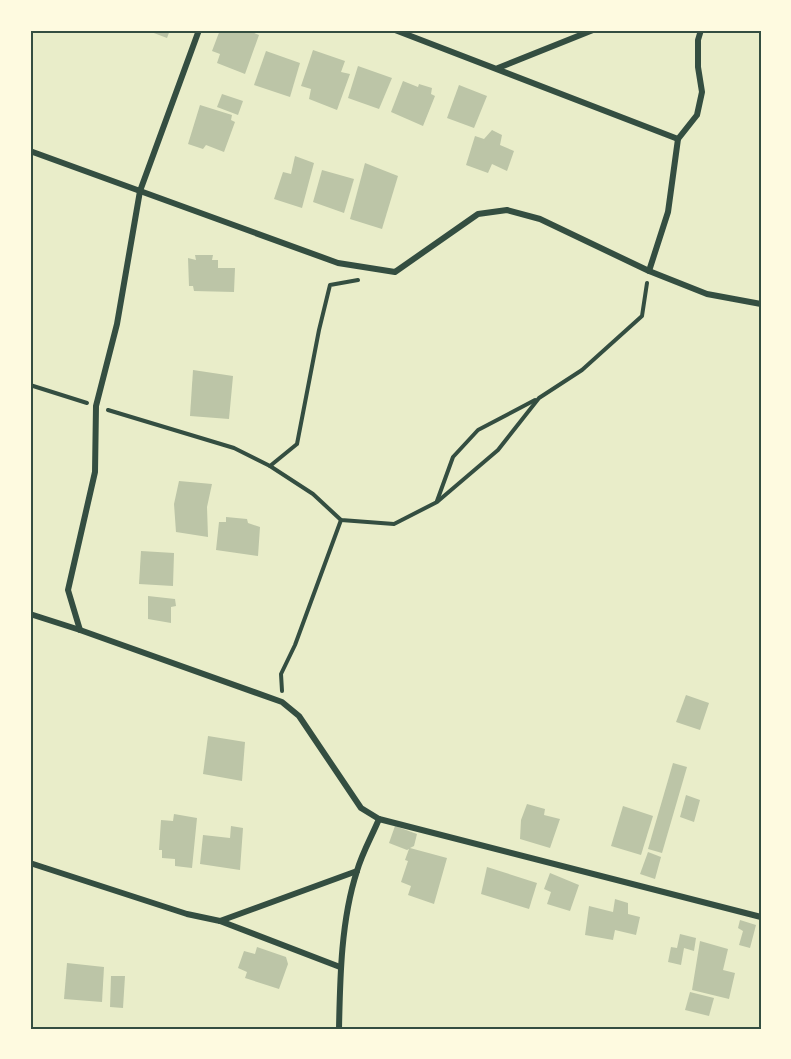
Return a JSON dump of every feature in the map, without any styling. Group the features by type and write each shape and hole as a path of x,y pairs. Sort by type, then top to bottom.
{"street":[{"path":"80,630 68,590 94,472 96,406 117,324 140,191 199,30"},
{"path":"395,30 678,139"},
{"path":"498,68 593,30"},
{"path":"649,271 668,212 678,139 697,116 702,92 698,58 698,40 701,30"},
{"path":"30,151 338,263 395,272 478,214 507,210 540,219 649,271 707,294 761,304"},
{"path":"30,614 282,702 298,716 361,808 379,819 761,917"},
{"path":"339,1029 340,967 357,871 379,819"},
{"path":"30,863 187,914 220,921 340,967"},
{"path":"220,921 357,871"}],"path":[{"path":"437,502 453,457 478,430 539,398 582,370 642,316 649,271"},
{"path":"270,466 297,444 330,285 363,279"},
{"path":"30,385 234,448 270,466 313,494 341,520 394,524 437,502 498,450 539,398"},
{"path":"282,702 280,674 295,645 341,520"}],"building":[{"path":"146,30 170,30 167,38"},
{"path":"220,30 247,30 259,35 245,74 217,63 220,54 212,51"},
{"path":"313,50 345,61 341,72 350,74 337,110 309,99 311,89 301,86"},
{"path":"266,51 300,63 290,97 254,85"},
{"path":"358,66 392,78 379,109 348,98"},
{"path":"403,81 418,87 419,84 432,88 431,94 435,96 423,126 391,112"},
{"path":"459,85 487,96 474,128 447,118"},
{"path":"222,94 243,101 238,115 217,107"},
{"path":"200,105 232,115 231,120 235,122 224,152 206,145 203,149 188,144"},
{"path":"492,130 502,135 500,145 514,151 507,171 492,164 488,173 466,165 475,136 484,139"},
{"path":"295,156 314,163 302,208 274,199 283,172 291,174"},
{"path":"365,163 398,176 382,229 350,219"},
{"path":"322,170 354,179 344,213 313,202"},
{"path":"195,255 213,255 212,260 218,260 218,268 235,268 234,292 194,291 193,286 189,286 188,258 196,260"},
{"path":"193,370 233,376 229,419 190,416"},
{"path":"179,481 212,484 207,507 208,537 176,532 174,504"},
{"path":"226,517 247,519 248,523 260,527 258,556 216,550 219,522 226,522"},
{"path":"141,551 174,553 173,586 139,584"},
{"path":"148,596 175,599 176,606 171,607 171,623 148,619"},
{"path":"686,695 709,703 700,730 676,722"},
{"path":"208,736 245,742 242,781 203,774"},
{"path":"673,763 687,767 662,853 648,849"},
{"path":"686,795 700,800 694,822 680,817"},
{"path":"527,804 545,809 544,815 560,819 550,848 520,839 521,820"},
{"path":"623,806 653,816 641,855 611,846"},
{"path":"174,814 197,818 192,868 175,866 175,859 162,858 162,850 159,850 161,820 173,821"},
{"path":"231,826 243,828 240,870 200,864 203,835 230,838"},
{"path":"395,826 417,834 414,846 410,848 447,858 434,904 408,895 411,886 401,882 408,861 405,860 409,849 389,843"},
{"path":"648,852 661,857 655,879 640,874"},
{"path":"487,867 537,883 529,909 481,894"},
{"path":"550,873 579,885 570,911 547,904 551,892 544,889"},
{"path":"615,899 628,903 628,914 640,917 636,935 615,930 613,940 585,935 589,906 613,912"},
{"path":"740,920 756,925 750,948 739,945 743,931 738,928"},
{"path":"680,934 696,938 694,951 684,948 681,965 668,962 671,947 677,948"},
{"path":"700,941 728,949 723,970 735,973 729,999 692,990"},
{"path":"257,947 286,957 288,964 279,989 245,978 247,972 238,968 244,951 255,954"},
{"path":"67,963 104,967 102,1002 64,999"},
{"path":"111,976 125,976 123,1008 110,1007"},
{"path":"690,992 714,998 709,1016 685,1010"}]}
